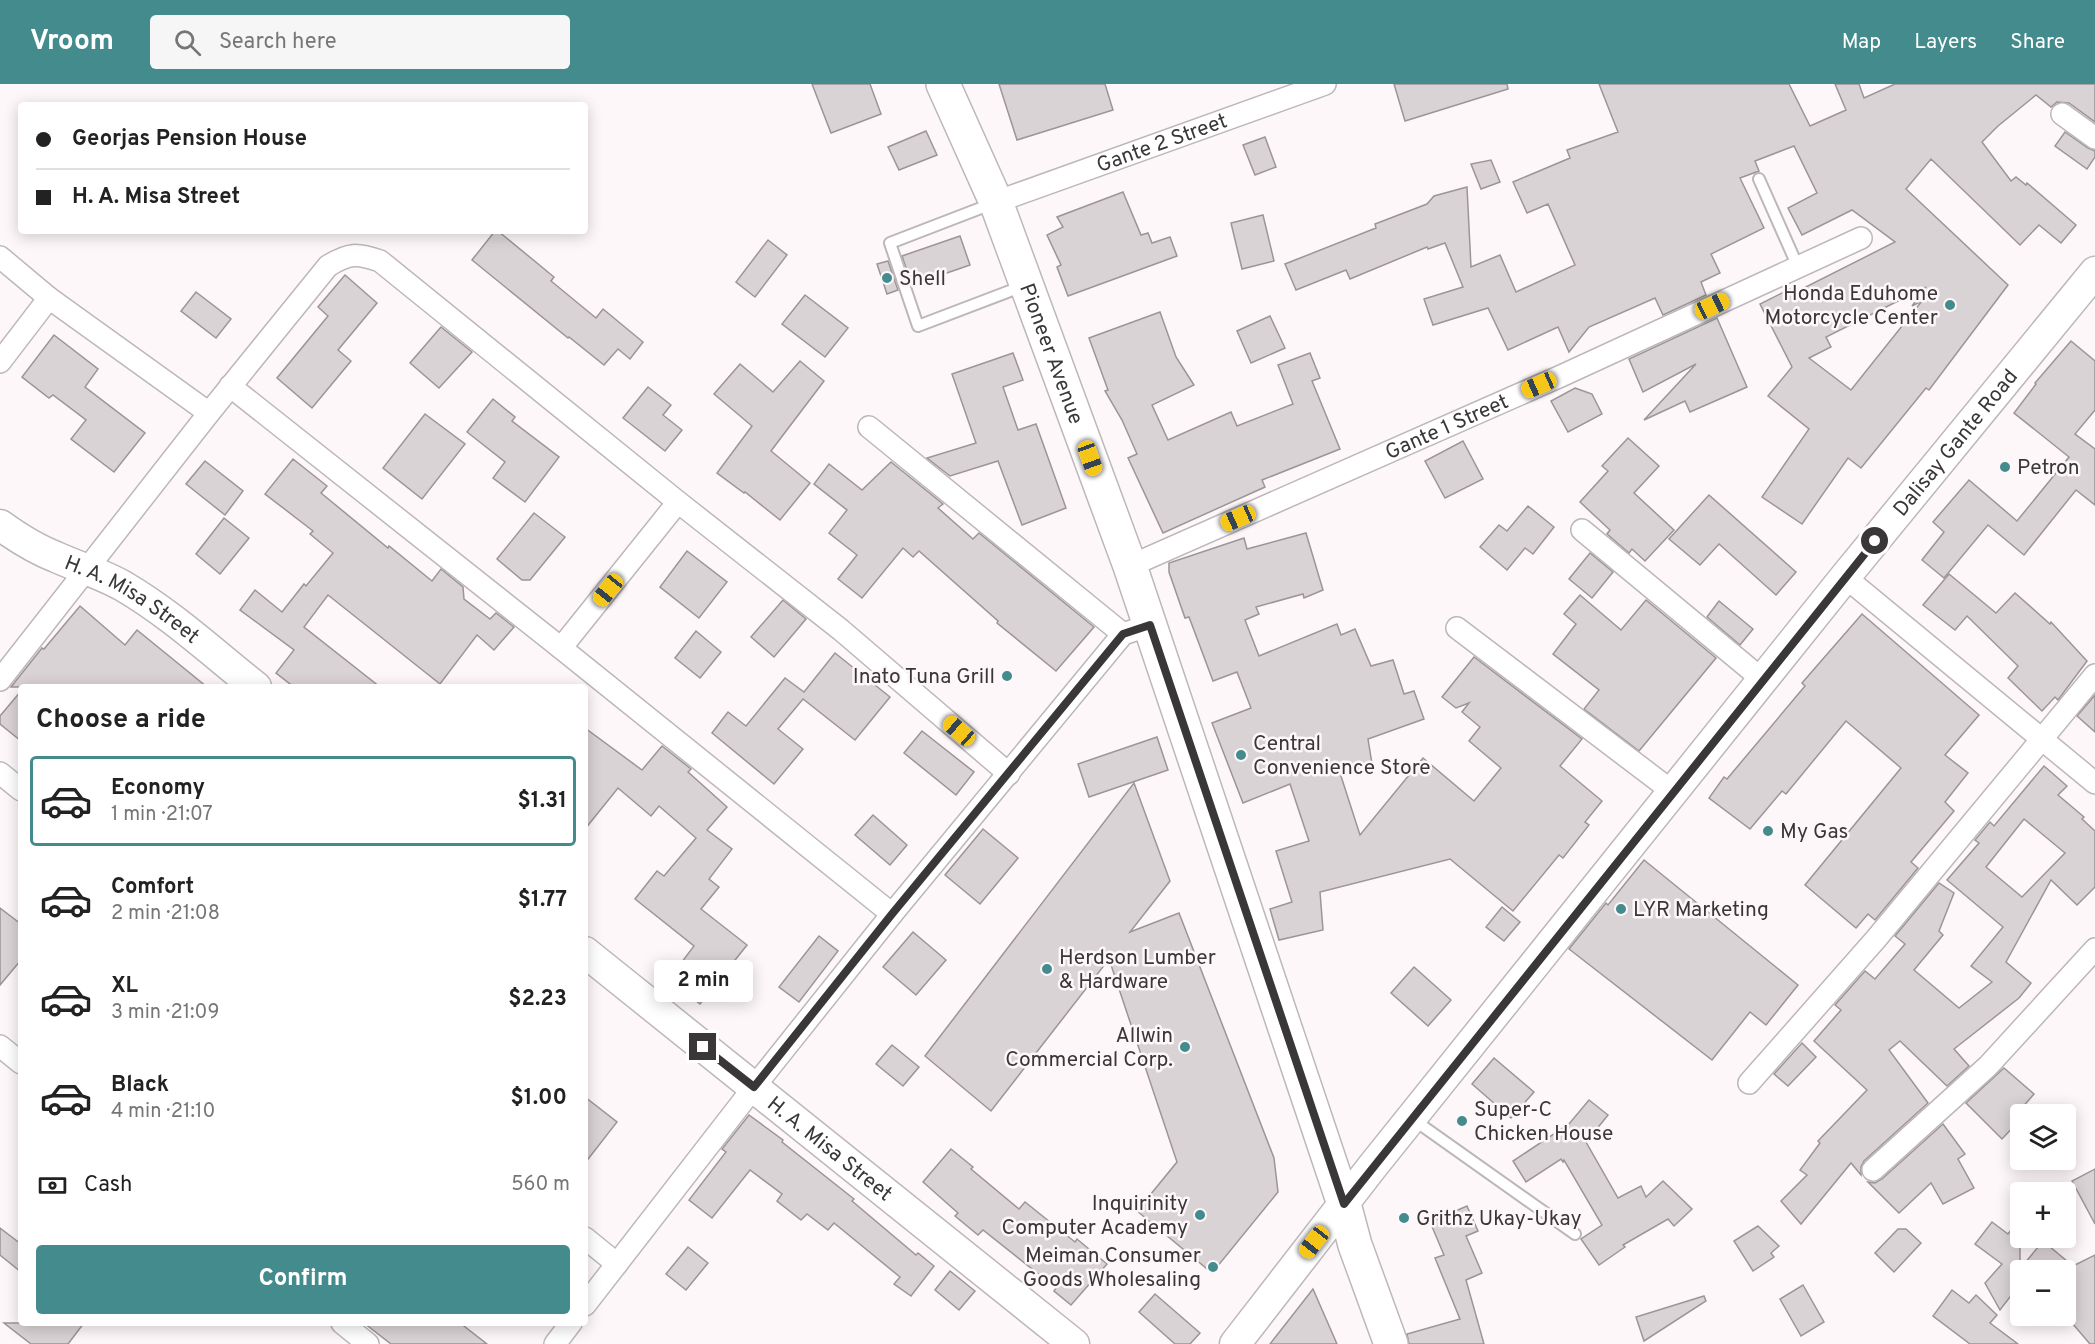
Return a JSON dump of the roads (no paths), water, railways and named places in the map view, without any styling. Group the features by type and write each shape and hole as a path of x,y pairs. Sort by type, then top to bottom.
{"highway":[{"name":"Pioneer Avenue","path":"943,84 996,202 1130,566 1136,630 1344,1204 1355,1245 1391,1344"}],"main road":[{"name":"Dalisay Gante Road","path":"1235,1344 1411,1118 1845,577 2095,272"},
{"name":"H. A. Misa Street","path":"0,525 34,547 87,568 123,586 148,602 252,684"},
{"name":"H. A. Misa Street","path":"588,954 1074,1344"}],"street":[{"name":"Gante 2 Street","path":"996,202 1326,84"},
{"path":"2062,114 2095,138"},
{"name":"Gante 1 Street","path":"1130,566 1561,376 1861,238"},
{"path":"0,680 209,412 328,266 345,256 362,255 380,261 678,502 841,630 1009,774"},
{"path":"0,257 50,298 209,412"},
{"path":"0,362 50,298"},
{"path":"230,386 892,914"},
{"path":"588,1301 892,914 1009,774 1136,630 869,427"},
{"path":"561,648 678,502"},
{"path":"1582,530 1763,680"},
{"path":"1845,577 2095,783"},
{"path":"1457,628 1673,792"},
{"path":"1749,1083 1876,939 2095,675"},
{"path":"0,773 18,788"},
{"path":"1873,1170 1988,1066 2095,949"},
{"path":"0,1046 18,1061"},
{"path":"588,1240 617,1264"},
{"path":"346,1326 368,1344"},
{"path":"555,1344 569,1326"}],"lane":[{"path":"1759,179 1798,267"},
{"path":"996,202 890,243 918,326 1026,285"},
{"path":"1411,1118 1575,1234"}],"place":[{"name":"Shell","path":"887,278"},
{"name":"Honda Eduhome Motorcycle Center","path":"1950,305"},
{"name":"Petron","path":"2005,467"},
{"name":"Inato Tuna Grill","path":"1007,676"},
{"name":"Central Convenience Store","path":"1241,755"},
{"name":"My Gas","path":"1768,831"},
{"name":"LYR Marketing","path":"1621,909"},
{"name":"Herdson Lumber & Hardware","path":"1047,969"},
{"name":"Allwin Commercial Corp.","path":"1185,1047"},
{"name":"Super-C Chicken House","path":"1462,1121"},
{"name":"Inquirinity Computer Academy","path":"1200,1215"},
{"name":"Grithz Ukay-Ukay","path":"1404,1218"},
{"name":"Meiman Consumer Goods Wholesaling","path":"1213,1267"}]}
